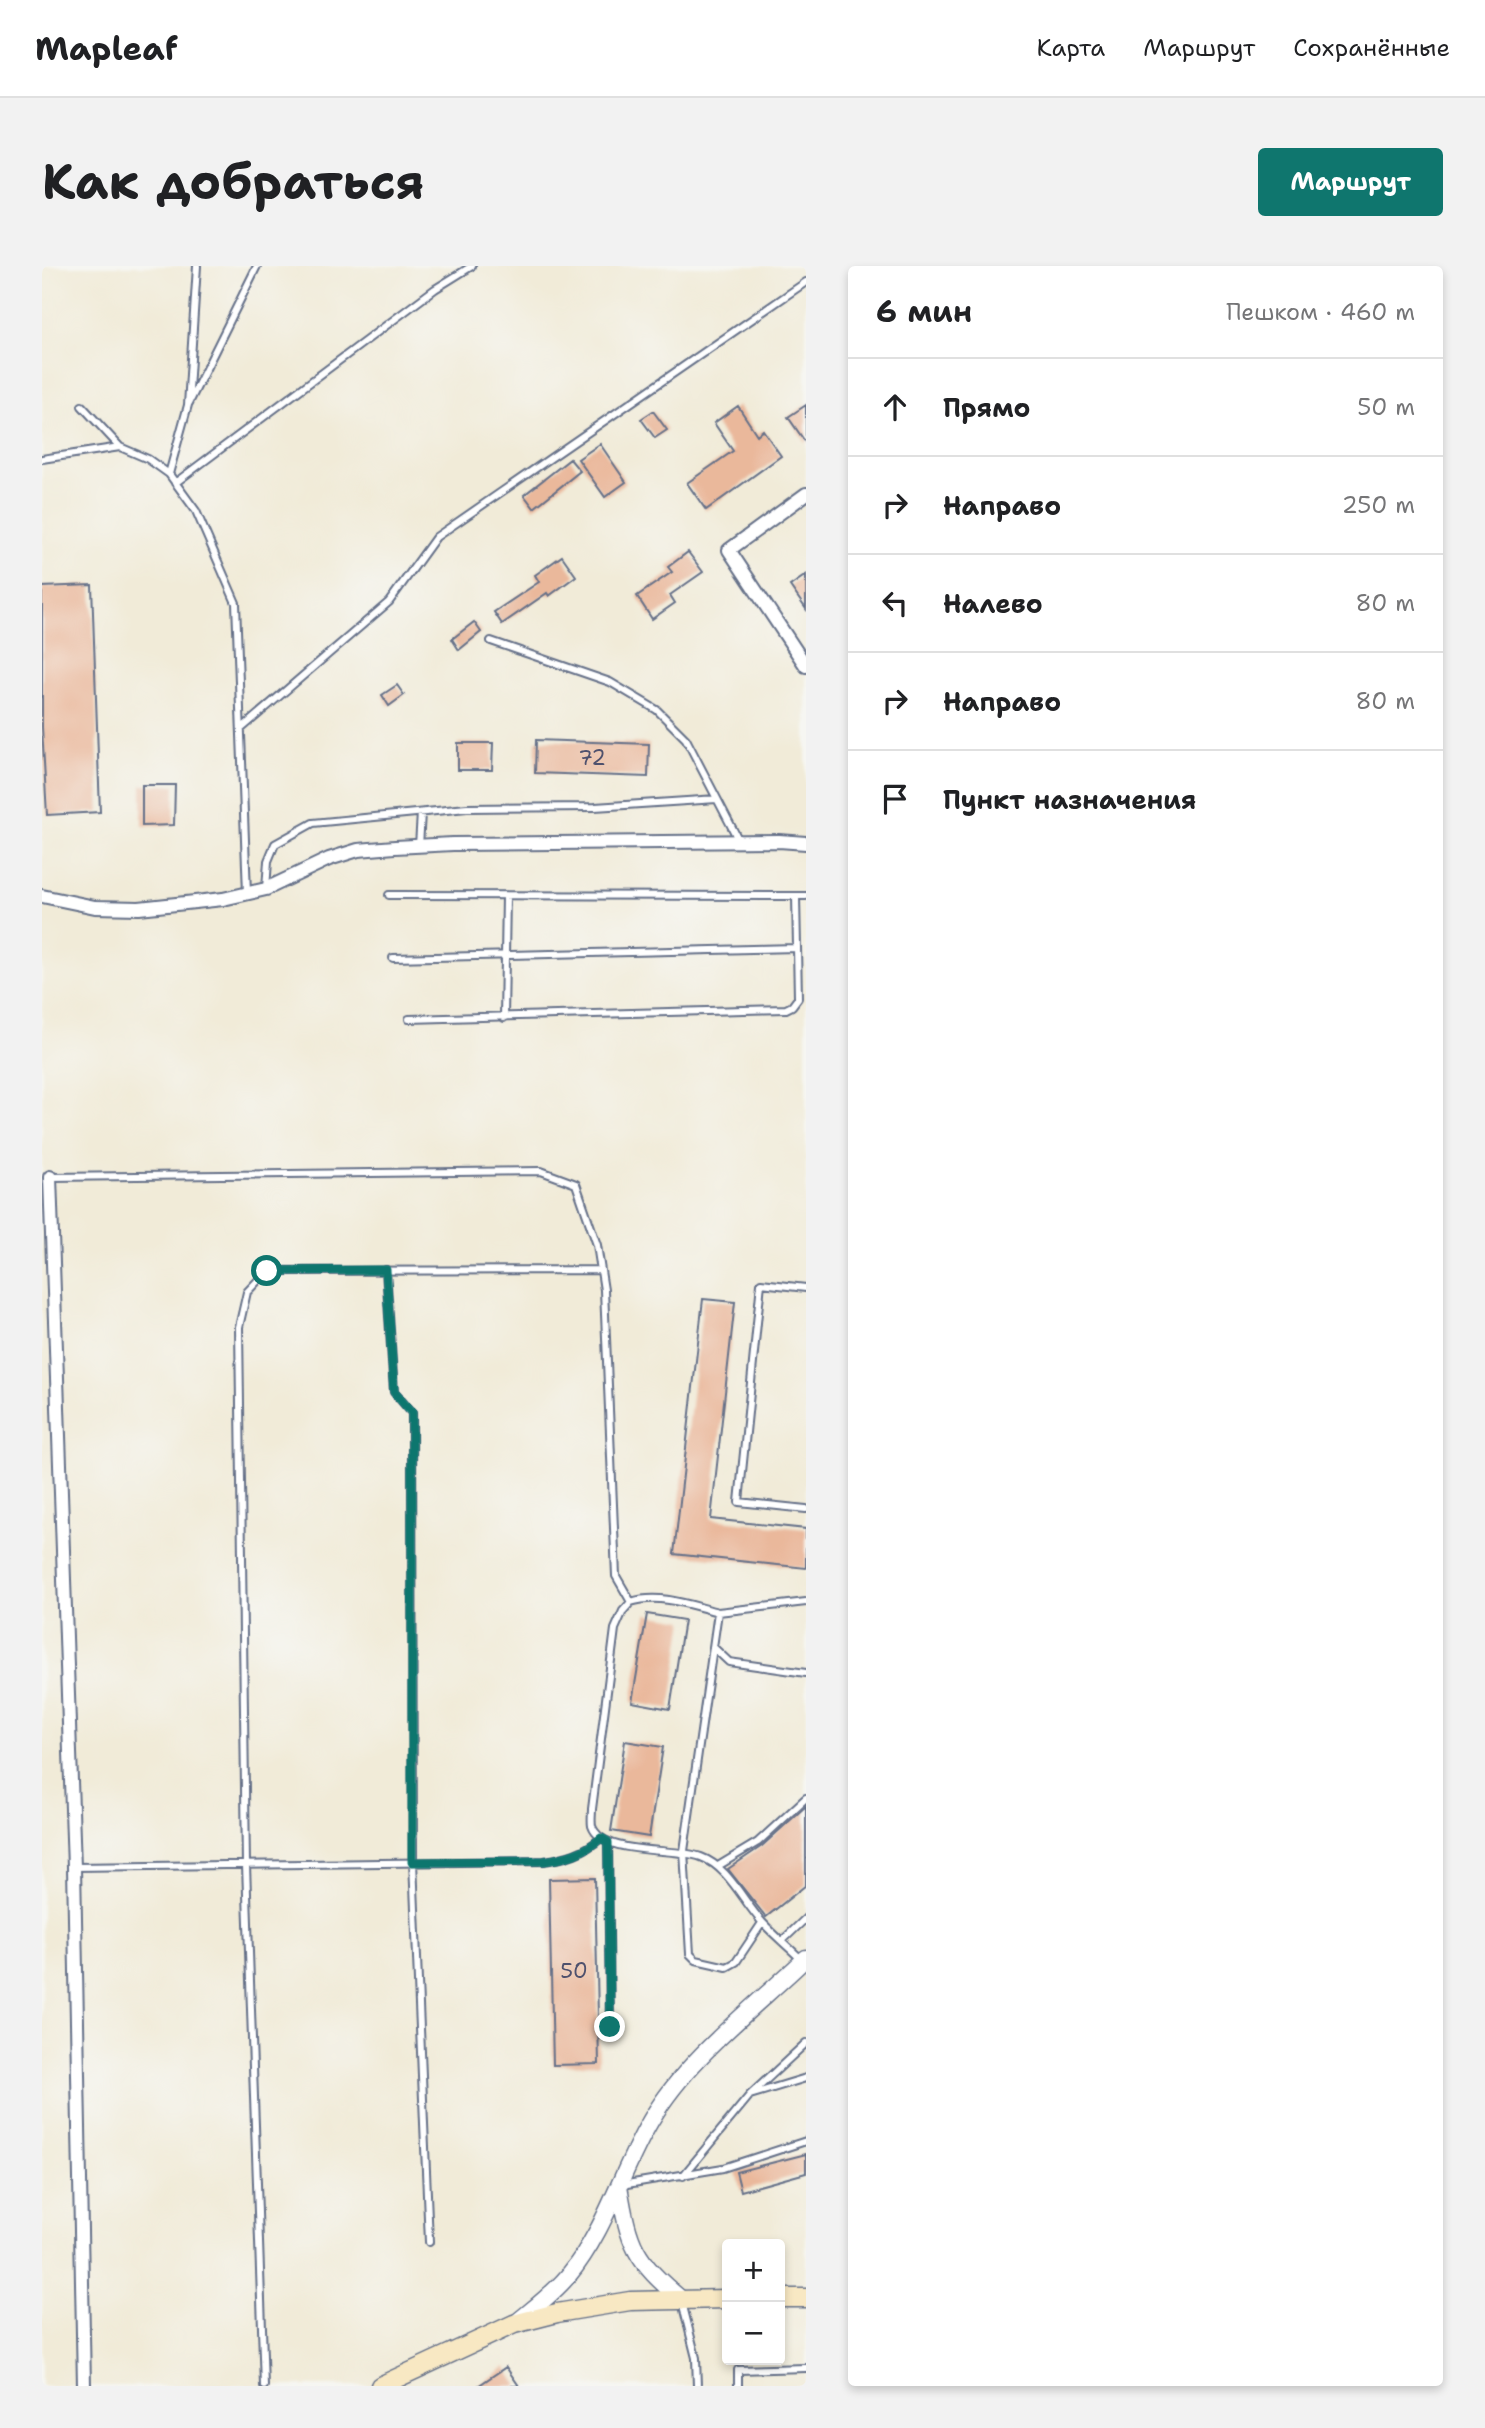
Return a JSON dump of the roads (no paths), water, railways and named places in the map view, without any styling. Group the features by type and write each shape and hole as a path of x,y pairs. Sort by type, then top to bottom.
{"main road":[{"path":"785,2298 806,2298"},
{"path":"380,2386 514,2324 630,2301 722,2299"}],"street":[{"path":"806,494 729,550 806,666"},
{"path":"42,896 95,907 139,908 223,899 266,889 328,859 358,850 419,846 739,841 806,843"},
{"path":"50,1177 74,1867 84,2386"},
{"path":"514,2324 568,2276 604,2217 651,2120 675,2085 705,2052 805,1960"},
{"path":"619,2186 629,2237 639,2257 655,2278 682,2300"}],"lane":[{"path":"188,405 197,266"},
{"path":"169,474 188,405 257,266"},
{"path":"176,482 435,289 472,266"},
{"path":"241,729 389,602 436,537 806,282"},
{"path":"82,406 120,447 148,459 176,482 196,511 236,603 247,893"},
{"path":"42,459 120,447"},
{"path":"491,640 610,682 657,710 686,739 739,841"},
{"path":"266,889 268,861 275,844 313,823 467,808 595,807 717,799"},
{"path":"419,846 421,813"},
{"path":"389,895 806,896"},
{"path":"504,1018 506,895"},
{"path":"410,1020 786,1009 798,998 796,896"},
{"path":"393,958 797,948"},
{"path":"50,1177 541,1171 576,1184 597,1245 601,1270 605,1304 616,1576 631,1602"},
{"path":"386,1270 394,1392 412,1413 412,1862 429,2242"},
{"path":"264,2386 246,1865 239,1327 247,1292 267,1271 601,1270"},
{"path":"806,1288 761,1283 739,1502 806,1508"},
{"path":"805,1960 762,1923 718,1866 684,1851 613,1845 601,1838 592,1825 592,1810 615,1629 623,1611 631,1602 658,1599 677,1601 719,1612 806,1602"},
{"path":"719,1612 684,1851 690,1954 696,1960 727,1967 736,1962 762,1923"},
{"path":"713,1647 729,1662 806,1673"},
{"path":"718,1866 758,1842 806,1798"},
{"path":"74,1867 544,1861 566,1858 601,1838"},
{"path":"608,1842 610,2027"},
{"path":"782,1941 806,1918"},
{"path":"683,2176 750,2095 806,2043"},
{"path":"750,2095 806,2078"},
{"path":"619,2186 723,2168 806,2141"},
{"path":"682,2300 696,2358 696,2386"},
{"path":"738,2386 738,2370 806,2368"}]}
